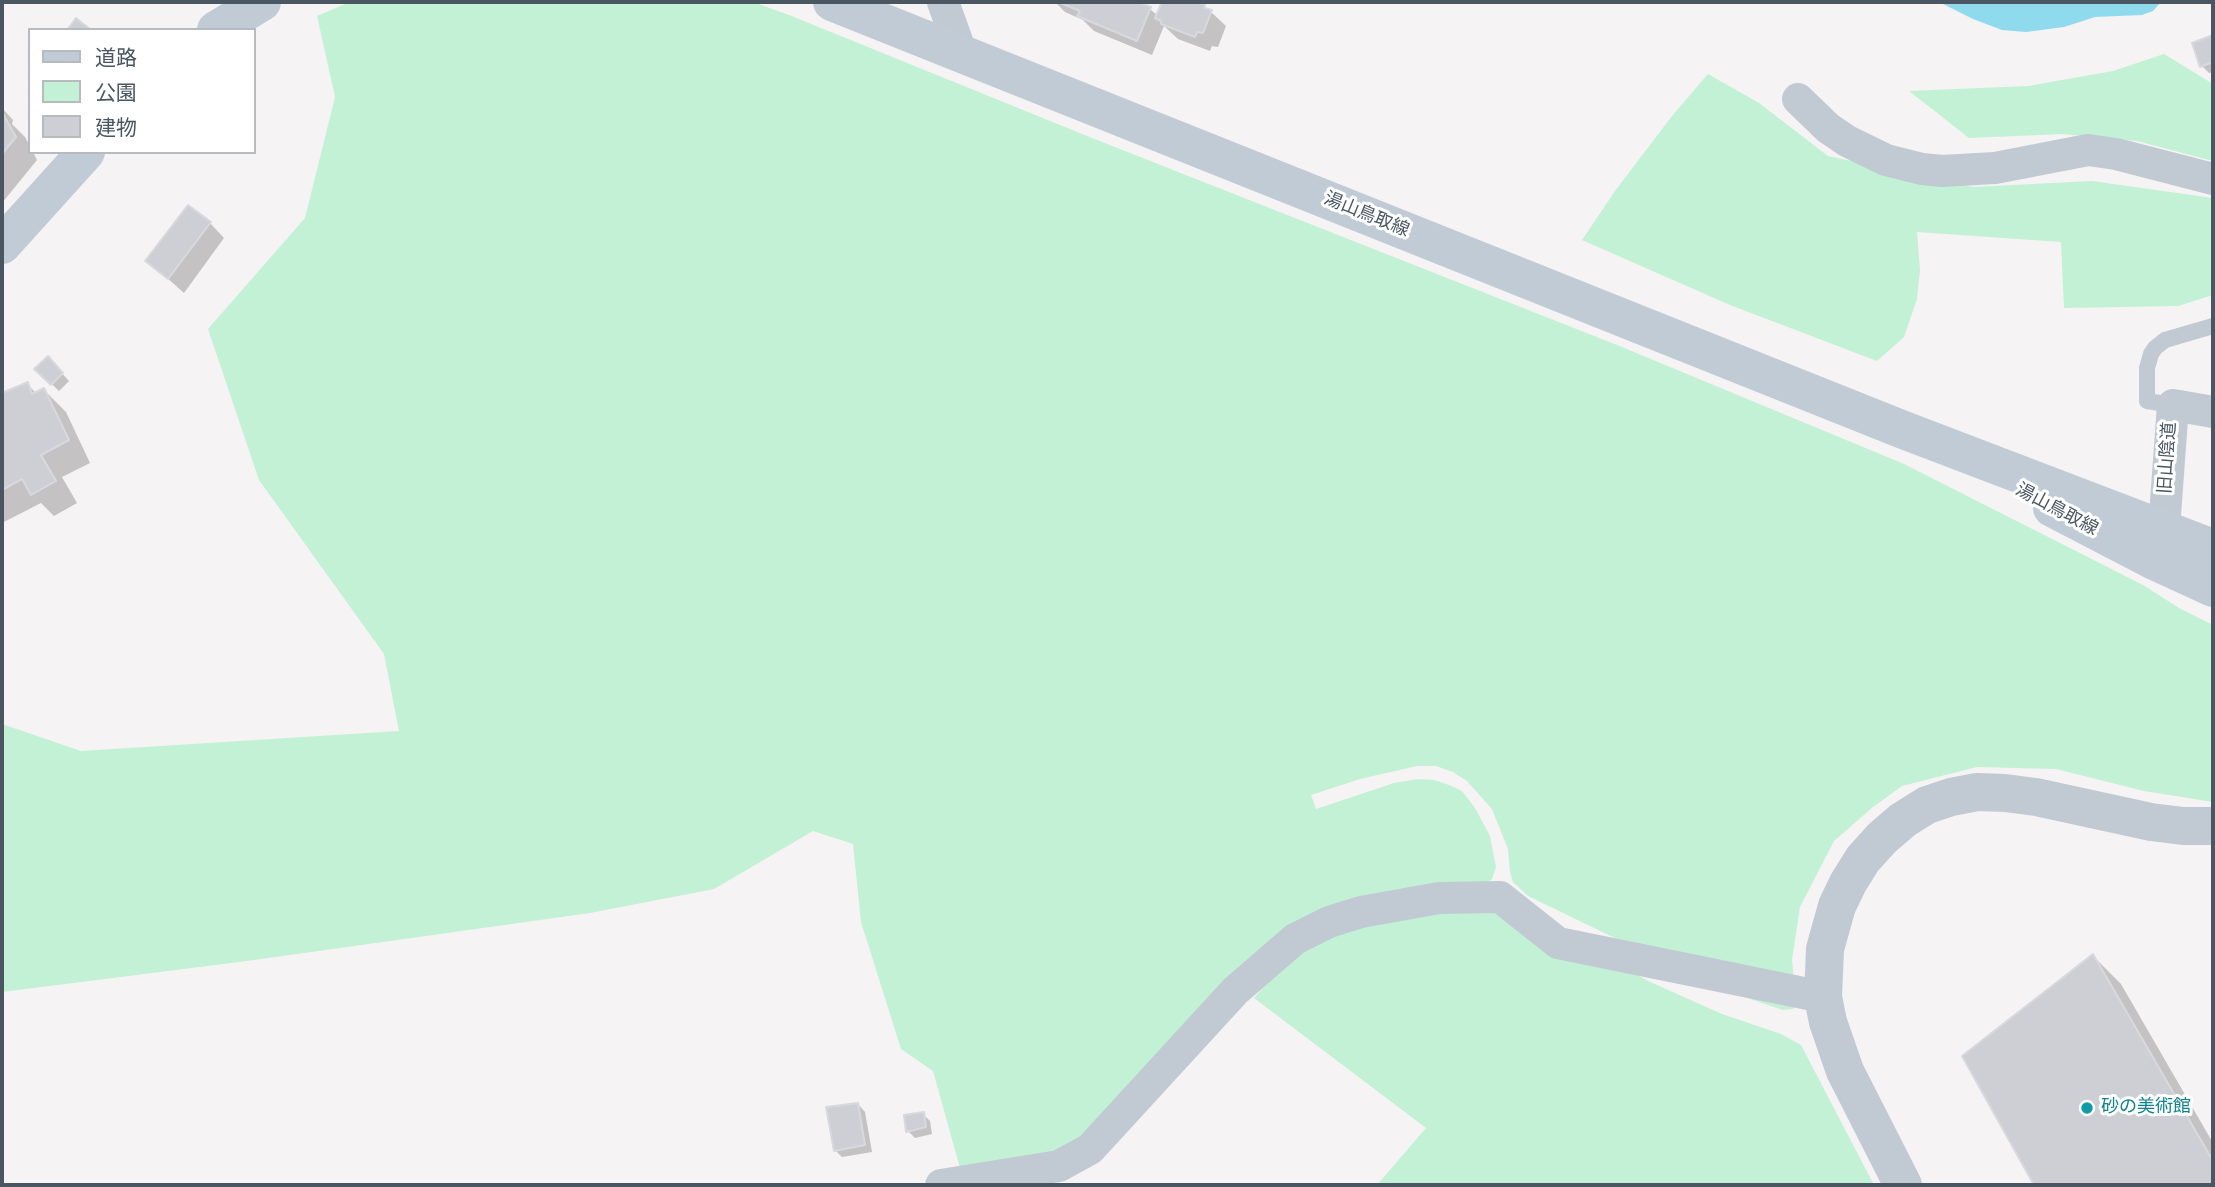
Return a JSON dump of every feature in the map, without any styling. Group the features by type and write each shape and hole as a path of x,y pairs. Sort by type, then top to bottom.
{"main road":[{"path":"219,28 262,2"},
{"name":"湯山鳥取線","path":"832,2 1902,429 2213,548"},
{"path":"2,245 84,154"},
{"name":"湯山鳥取線","path":"1902,429 2122,545 2213,588"}],"street":[{"path":"943,2 962,55"},
{"path":"1798,99 1847,142 1886,160 1912,167 1942,171 1995,168 2088,150 2116,154 2213,179"},
{"path":"2173,405 2213,412"},
{"name":"旧山陰道","path":"2164,528 2173,405"},
{"path":"1903,1185 1845,1071 1828,1022 1823,997 1825,949 1829,928 1848,883 1863,859 1903,820 1927,806 1951,797 1977,793 2036,797 2151,822 2213,826"},
{"path":"941,1185 1059,1166 1090,1149 1235,991 1296,939 1329,922 1362,912 1439,898 1500,897 1558,943 1823,997"}],"lane":[{"name":"旧山陰道","path":"2173,405 2147,401 2147,368 2151,354 2165,340 2213,326"}],"green space":[{"path":"350,2 753,2 1617,345 1904,464 2143,585 2179,608 2213,625 2213,802 2144,791 2056,769 1977,767 1902,786 1834,841 1800,907 1792,960 1796,1001 1793,1009 1783,1010 1718,988 1528,896 1513,882 1508,849 1492,809 1467,781 1453,772 1436,766 1417,766 1360,779 1311,795 1316,809 1394,783 1418,779 1449,785 1462,791 1490,836 1496,867 1492,879 1486,883 1358,900 1090,1137 1052,1155 960,1168 933,1071 901,1049 861,922 853,844 813,831 714,889 590,913 2,992 2,724 81,751 399,731 384,654 259,480 208,329 305,218 335,97 317,16"},
{"path":"2164,54 2213,84 2213,161 2137,141 2063,134 1969,138 1909,91 2028,86 2113,71"},
{"path":"1708,74 1759,103 1828,156 1973,187 2092,181 2213,198 2213,295 2178,306 2064,308 2061,242 1917,232 1920,270 1917,299 1904,337 1877,361 1730,305 1582,240 1615,191"},
{"path":"1410,912 1494,913 1533,924 1586,945 1648,981 1722,1014 1781,1034 1801,1045 1874,1185 1377,1185 1426,1128 1254,998 1296,951 1322,937"}],"water":[{"path":"1939,2 2161,2 2153,11 2142,15 2095,17 2064,27 2026,32 2002,30"}],"building":[{"path":"1058,2 1138,2 1151,7 1137,41 1077,16 1080,11"},
{"path":"1162,2 1197,2 1212,10 1203,33 1197,32 1195,37 1161,24 1161,21 1155,18"},
{"path":"76,18 88,28 68,28"},
{"path":"2213,35 2213,62 2200,67 2192,43"},
{"path":"2,112 16,137 2,154"},
{"path":"188,205 211,222 168,279 145,261"},
{"path":"48,356 63,373 51,385 34,369"},
{"path":"28,382 32,394 44,388 69,440 41,455 56,481 31,495 22,479 2,490 2,393"},
{"name":"砂の美術館","path":"2093,954 2213,1161 2213,1185 2034,1185 1962,1056"},
{"path":"858,1103 865,1145 834,1151 826,1107"},
{"path":"924,1112 926,1127 906,1132 904,1115"}],"place":[{"name":"砂の美術館","path":"2087,1108"}]}
